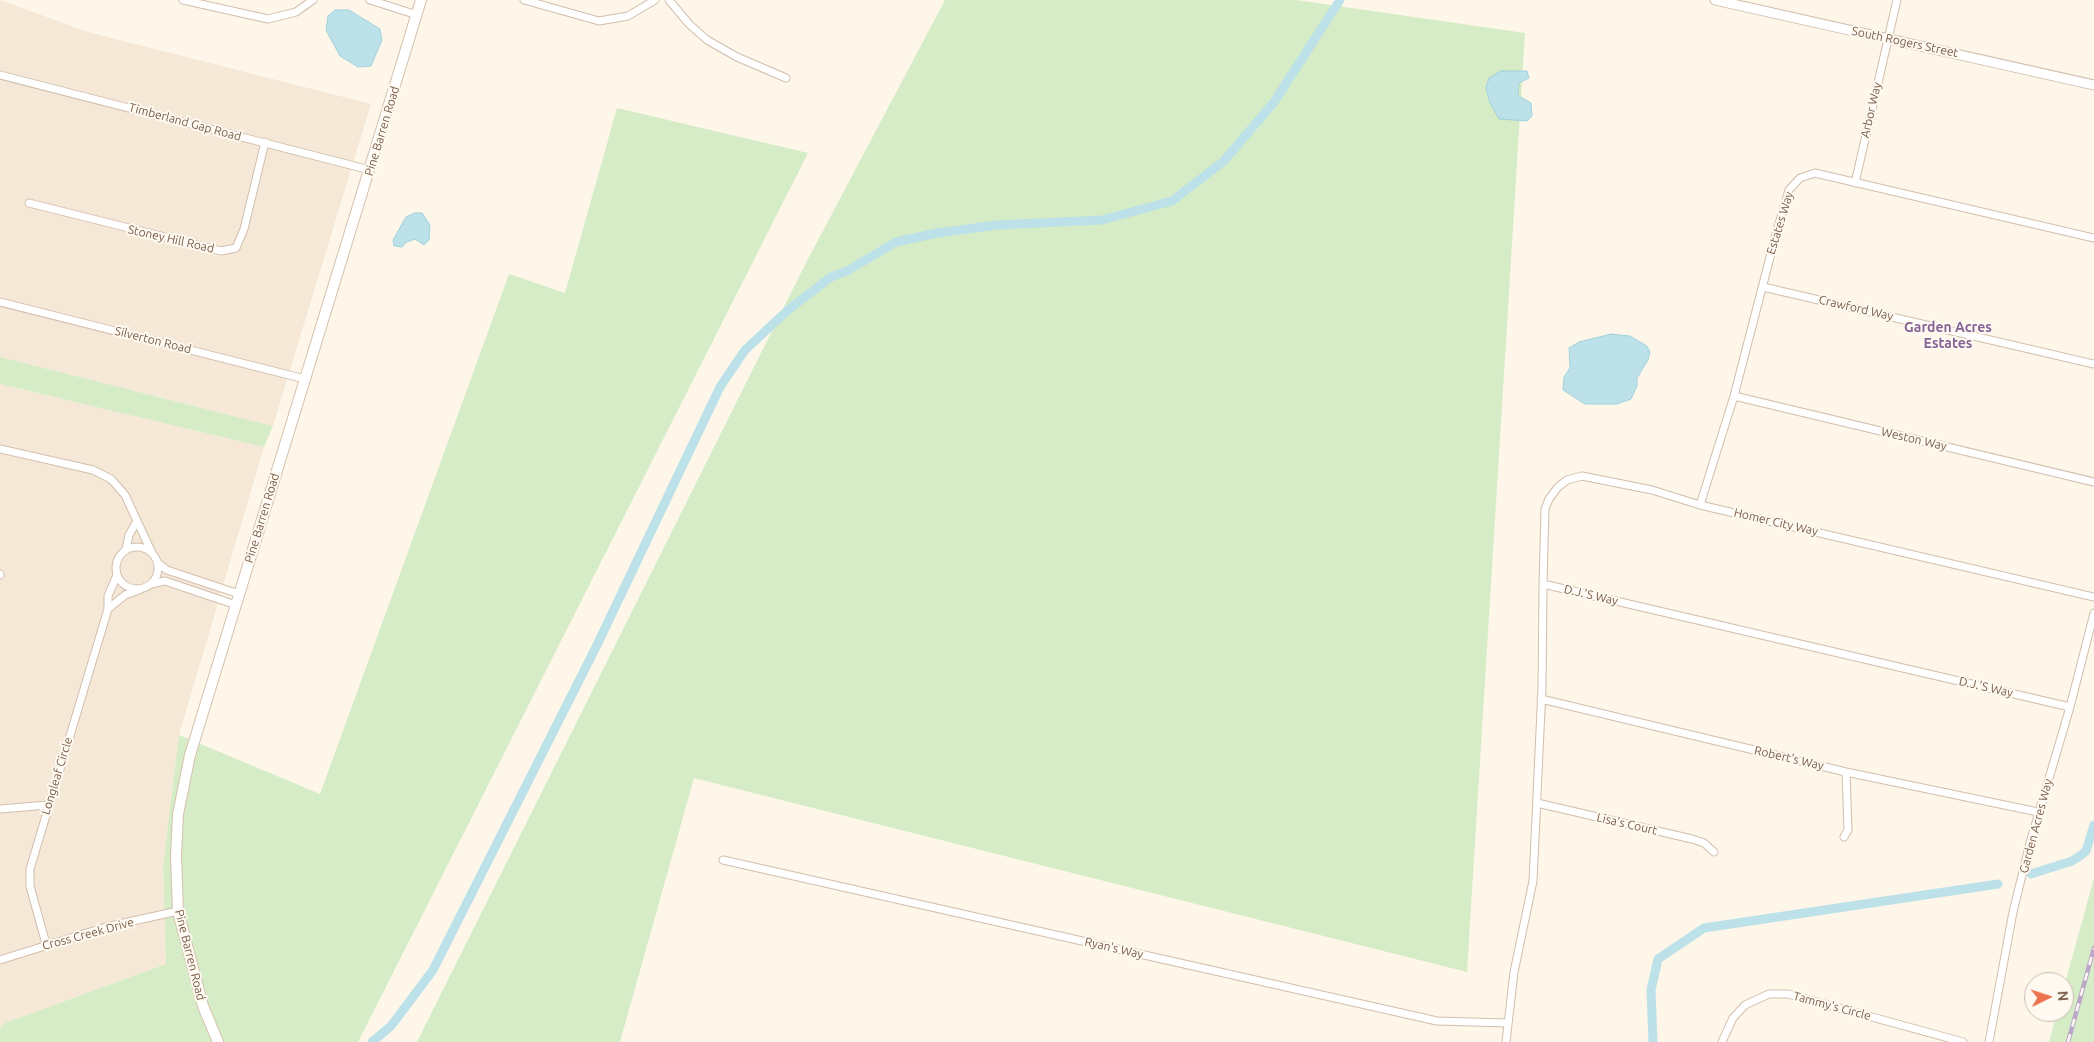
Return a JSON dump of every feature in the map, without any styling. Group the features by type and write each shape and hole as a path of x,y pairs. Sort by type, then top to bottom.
{"main road":[{"name":"Pine Barren Road","path":"218,1042 203,1006 178,910 175,872 178,814 183,788 190,755 370,170 417,15 419,1"}],"street":[{"path":"183,0 268,20 286,16 308,5 313,0"},
{"path":"370,0 417,15"},
{"path":"524,0 600,21 628,16 655,0"},
{"path":"668,0 689,24 707,40 786,78"},
{"name":"South Rogers Street","path":"1716,0 2094,85"},
{"name":"Arbor Way","path":"1854,183 1897,0"},
{"name":"Timberland Gap Road","path":"0,75 370,170"},
{"name":"Stoney Hill Road","path":"29,203 221,251 236,248 244,229 264,142"},
{"name":"Estates Way","path":"1700,505 1734,396 1776,234 1792,184 1800,178 1815,173 2094,238"},
{"name":"Crawford Way","path":"1763,287 2094,364"},
{"name":"Silverton Road","path":"0,302 305,379"},
{"name":"Weston Way","path":"1734,396 2094,482"},
{"path":"0,449 68,464 106,475 118,486 125,496 136,523 158,563 167,570 240,594"},
{"name":"Homer City Way","path":"1543,584 1545,509 1553,493 1567,480 1582,476 1652,490 1700,505 2094,598"},
{"name":"Longleaf Circle","path":"46,944 30,886 32,856 108,609 108,596 117,576 117,559 126,549 129,535 136,523"},
{"path":"126,549 140,546 152,553"},
{"path":"150,584 157,575 158,563"},
{"path":"117,576 126,586 141,589"},
{"path":"108,609 125,595 150,584 164,581 236,605"},
{"name":"D.J.'S Way","path":"1508,1023 1514,972 1533,881 1541,699 1543,584 2070,707"},
{"name":"Garden Acres Way","path":"1989,1042 2013,912 2038,812 2070,707 2094,612"},
{"name":"Robert's Way","path":"1541,699 1846,772 2038,812"},
{"path":"1844,837 1848,830 1846,772"},
{"name":"Lisa's Court","path":"1537,803 1692,839 1704,843 1714,852"},
{"path":"0,809 48,805"},
{"name":"Ryan's Way","path":"723,860 1437,1021 1508,1023"},
{"name":"Cross Creek Drive","path":"0,960 46,944 106,927 178,910"},
{"name":"Tammy's Circle","path":"1722,1042 1733,1018 1745,1005 1769,994 1788,994 1963,1042"},
{"path":"1506,1042 1508,1023"}],"shaded area":[{"path":"0,0 88,32 371,104 273,426 0,357"},
{"path":"0,384 264,447 179,735 163,865 166,964 5,1023 0,1029"}],"green space":[{"path":"945,0 1296,0 1525,33 1467,972 694,778 620,1042 417,1042 807,261"},
{"path":"617,108 808,153 358,1042 0,1042 0,1029 5,1023 166,964 163,865 179,735 320,794 509,274 565,293"},
{"path":"0,357 273,426 264,447 0,384"},
{"path":"2094,878 2094,1042 2049,1042 2054,1022 2074,1022 2074,972 2068,972"}],"water":[{"path":"335,10 349,10 380,29 382,40 371,66 358,67 340,56 326,30 328,16"},
{"path":"1501,71 1527,71 1529,78 1519,83 1518,92 1519,96 1531,103 1532,116 1527,121 1499,119 1490,103 1486,88 1489,78"},
{"path":"415,213 422,213 430,225 429,240 424,245 415,239 407,242 402,247 394,246 393,240 406,217"},
{"path":"1611,334 1630,336 1647,346 1650,352 1648,360 1637,378 1637,386 1631,399 1617,404 1585,404 1563,390 1564,377 1570,368 1569,348 1579,342"}],"waterway":[{"path":"372,1042 391,1026 433,970 597,645 720,387 745,350 788,310 831,277 847,271 896,242 937,233 997,225 1102,220 1172,201 1224,161 1274,102 1340,0"},
{"path":"2031,874 2072,861 2080,856 2086,851 2094,825"},
{"path":"1653,1042 1651,990 1658,959 1704,928 1998,884"}],"railway":[{"path":"2068,1042 2094,948"}],"district":[{"name":"Garden Acres Estates","path":"1948,336"}]}
